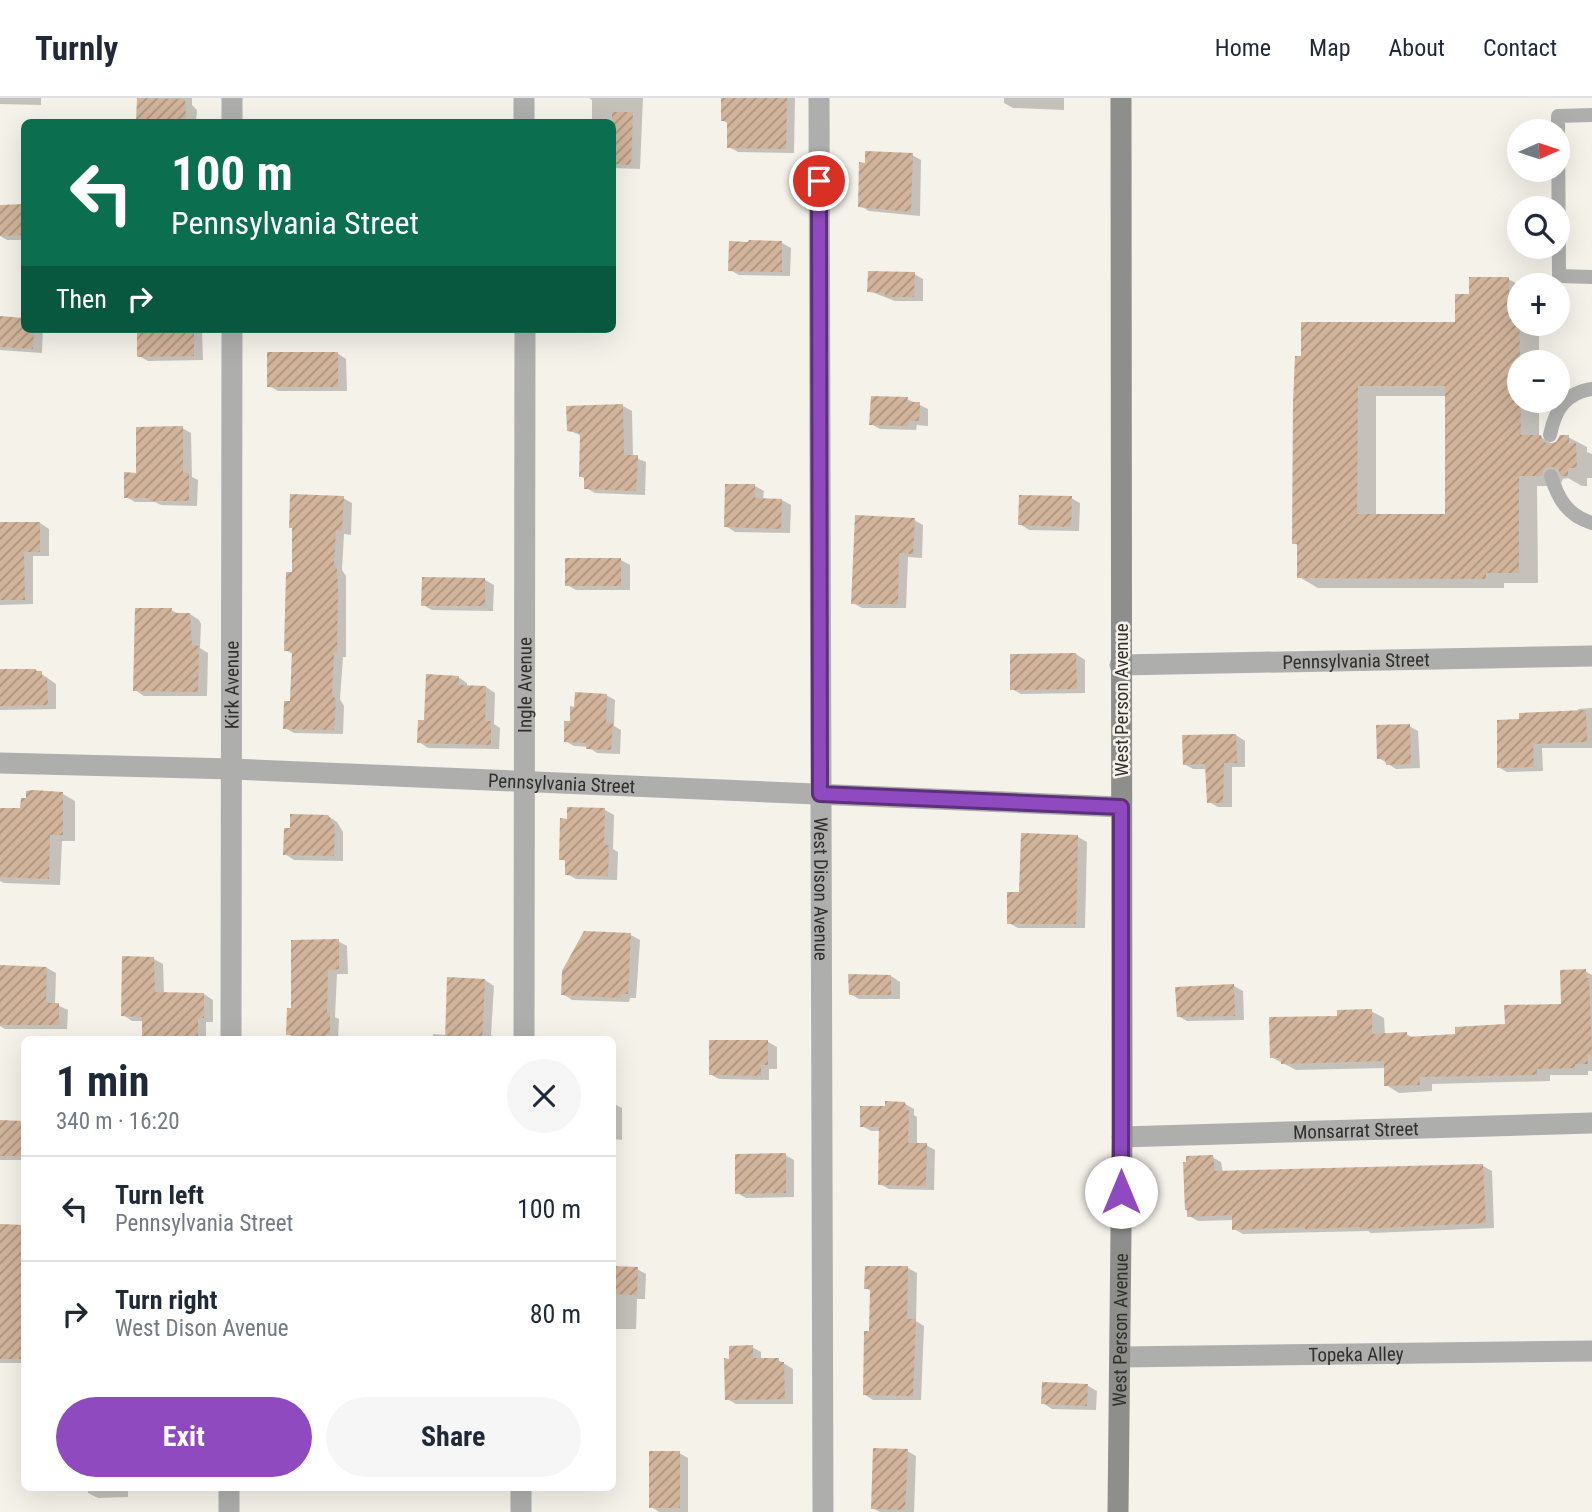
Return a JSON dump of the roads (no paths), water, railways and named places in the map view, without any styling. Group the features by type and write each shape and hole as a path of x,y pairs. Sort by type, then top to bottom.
{"street":[{"path":"232,98 232,119"},
{"path":"524,98 524,119"},
{"name":"West Dison Avenue","path":"819,98 823,1512"},
{"name":"West Person Avenue","path":"1118,1512 1122,1137 1121,98"},
{"name":"Kirk Avenue","path":"231,1036 232,333"},
{"name":"Ingle Avenue","path":"524,1036 525,333"},
{"name":"Pennsylvania Street","path":"1120,665 1592,656"},
{"name":"Pennsylvania Street","path":"0,763 232,769 1121,807"},
{"name":"Monsarrat Street","path":"1122,1137 1592,1124"},
{"name":"Topeka Alley","path":"1120,1357 1592,1351"},
{"path":"229,1491 229,1512"},
{"path":"521,1491 521,1512"}],"lane":[{"path":"1592,115 1558,116 1559,276 1592,277"},
{"path":"1550,435 1554,417 1561,404 1573,395 1592,389"},
{"path":"1551,476 1562,503 1572,513 1592,523"}]}
